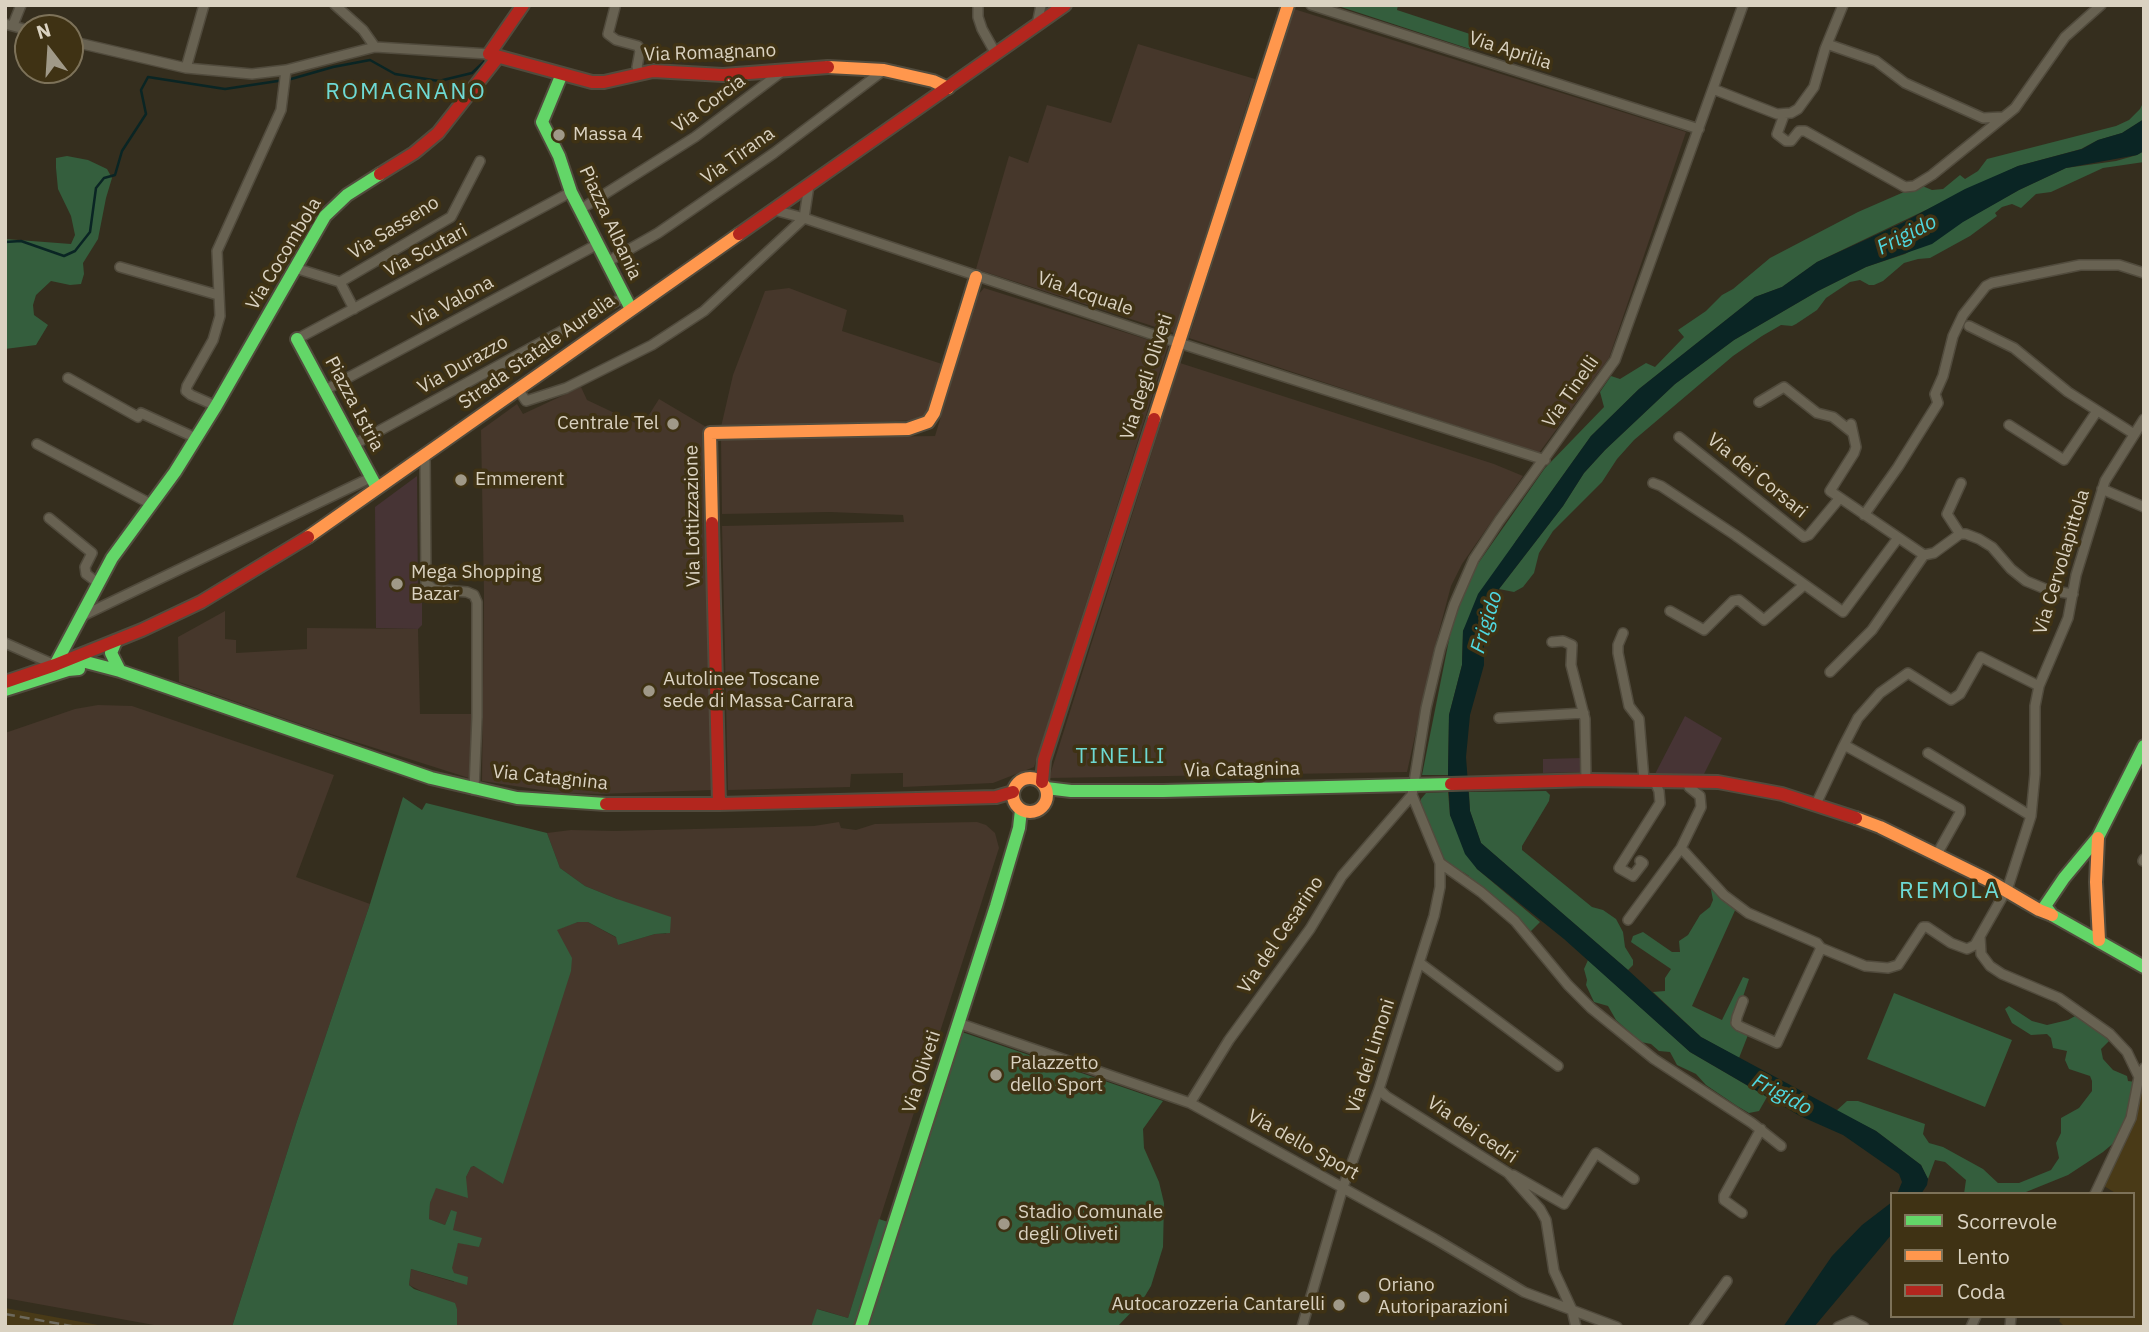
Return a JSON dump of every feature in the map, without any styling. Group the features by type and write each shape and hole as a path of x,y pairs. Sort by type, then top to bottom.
{"main road":[{"name":"Via Cocombola","path":"55,665 112,558 216,406 320,224 338,202 414,153 438,133 493,55 523,5"},
{"name":"Strada Statale Aurelia","path":"5,682 116,641 201,602 287,551 375,482 425,453 518,389 1065,5"},
{"name":"Via degli Oliveti","path":"1041,787 1044,760 1287,5"},
{"name":"Via Romagnano","path":"493,55 561,76 592,82 604,82 653,71 723,75 845,67 884,70 933,81 948,88"},
{"name":"Piazza Albania","path":"561,76 542,122 559,156 570,192 631,309"},
{"name":"Via Lottizzazione","path":"719,804 710,433 908,429 928,422 934,413 976,276"},
{"name":"Piazza Istria","path":"297,339 375,482"},
{"path":"116,641 111,653 120,671"},
{"name":"Via Catagnina","path":"55,665 82,661 104,666 264,722 474,790 543,801 719,804 996,797 1020,804"},
{"path":"5,690 68,670 104,666"},
{"path":"2049,912 2045,903 2098,837 2144,746"},
{"name":"Via Catagnina","path":"1041,787 1071,791 1417,789 1649,780 1756,788 1816,804 1880,827 2006,889"},
{"path":"1019,782 1041,787 1040,809 1020,804 1019,782"},
{"name":"Via Oliveti","path":"861,1327 1019,828 1020,804"},
{"path":"2098,837 2098,935"},
{"path":"2006,889 2036,898 2068,873 2087,870 2096,882"},
{"path":"2006,889 2081,931 2098,935 2144,967"}],"street":[{"path":"9,25 20,5"},
{"path":"186,68 205,5"},
{"path":"335,5 363,30 375,47"},
{"path":"978,5 982,30 996,54"},
{"path":"1037,24 1041,5"},
{"name":"Via Aprilia","path":"1311,5 1699,130"},
{"name":"Via Tinelli","path":"1417,789 1426,708 1454,604 1474,559 1499,521 1615,360 1743,5"},
{"path":"1713,89 1784,115 1798,109 1810,93 1843,5"},
{"path":"1784,115 1777,134 1786,141 1791,141 1799,131 1805,131 1905,187 1914,186 1932,175 2015,108 2065,37 2101,5"},
{"path":"615,8 608,34 616,40 638,46 640,51 637,67 641,74"},
{"name":"Via Romagnano","path":"84,44 186,68 285,76 375,47 493,55"},
{"path":"1828,44 1877,61 1903,81 1983,118 2005,116"},
{"name":"Via Corcia","path":"581,209 695,137 786,69"},
{"name":"Via Tirana","path":"607,262 658,233 774,153 884,70"},
{"name":"Via Cocombola","path":"216,406 186,391 187,386 213,340 220,316 217,251 282,110 285,76"},
{"name":"Via Sasseno","path":"340,282 451,217 480,161"},
{"path":"518,389 526,401 546,396 603,371 652,345 704,311 804,218 809,185"},
{"name":"Via Scutari","path":"297,339 570,192"},
{"name":"Via Acquale","path":"774,210 1545,460"},
{"name":"Via Valona","path":"325,390 598,244"},
{"path":"1864,515 1938,403 1935,394 1943,376 1953,336 1963,315 1981,290 1992,283 2080,265 2119,265 2144,273"},
{"name":"Via Cocombola","path":"120,267 218,295"},
{"name":"Via Sasseno","path":"295,268 340,282 354,309"},
{"name":"Via Durazzo","path":"355,444 624,297"},
{"path":"1969,326 2014,348 2068,392 2134,434"},
{"path":"68,379 138,417 141,413 196,438"},
{"name":"Via dei Corsari","path":"1759,402 1784,387 1817,413 1833,417 1852,428 1856,447 1854,453 1830,490 1839,499 1924,555"},
{"path":"2009,425 2064,460 2097,411"},
{"name":"Via Cervolapittola","path":"1980,936 2006,889 2031,816 2035,774 2035,706 2039,686 2068,618 2102,489 2144,419"},
{"name":"Via dei Corsari","path":"1679,437 1804,537 1809,536 1839,499"},
{"path":"37,444 151,504"},
{"path":"425,453 426,583 433,589 471,593 477,602 474,790"},
{"path":"80,617 375,482"},
{"path":"1653,483 1735,535 1843,612 1898,538"},
{"path":"1961,483 1947,514 1960,534 1979,539 1992,547 2011,569 2026,581 2048,590 2073,594"},
{"path":"2102,489 2144,507"},
{"path":"49,518 92,553 85,567 86,574 98,583"},
{"path":"1830,672 1872,630 1924,555 1934,553 1960,534"},
{"path":"1670,611 1704,630 1733,601 1739,600 1764,620 1804,585"},
{"path":"1623,633 1618,653 1629,706 1639,719 1649,780 1659,791 1660,803 1619,868 1633,876 1643,863 1640,861"},
{"path":"1552,642 1563,641 1572,645 1570,665 1584,713 1586,781"},
{"path":"5,643 55,665"},
{"path":"1816,804 1858,718 1880,693 1908,673 1951,700 1960,694 1981,657 2039,686"},
{"path":"1499,718 1584,713"},
{"path":"1843,747 1848,747 1959,809 1960,813 1937,854"},
{"path":"1928,753 2031,816"},
{"path":"1628,920 1681,848 1701,807 1702,800 1689,787 1688,781"},
{"name":"Via dei Limoni","path":"1302,1327 1343,1187 1379,1089 1434,916 1440,887 1440,863 1417,789"},
{"name":"Via del Cesarino","path":"1189,1103 1237,1029 1310,929 1342,876 1417,789"},
{"path":"1681,848 1724,895 1748,913 1865,966 1888,968 1898,965 1923,927 1967,949 1975,945 1980,936"},
{"path":"1440,863 1481,892 1515,921 1568,985 1591,1008 1654,1059 1761,1129 1781,1146"},
{"path":"1980,936 1981,954 1990,965 2002,974 2059,998 2110,1034 2127,1052 2141,1073 2131,1118 2096,1192"},
{"path":"1743,1001 1736,1023 1777,1043 1821,948"},
{"path":"1420,963 1558,1066"},
{"name":"Via dello Sport","path":"958,1023 1189,1103 1343,1187 1524,1292 1617,1327"},
{"name":"Via dei cedri","path":"1379,1089 1508,1173 1540,1209 1546,1220 1554,1270 1572,1310 1576,1327"},
{"path":"1742,1213 1729,1204 1724,1196 1761,1129"},
{"path":"1508,1173 1564,1204 1596,1153 1634,1179"},
{"path":"1694,1327 1727,1281"},
{"path":"1838,1327 1852,1321 1864,1327"}],"shaded area":[{"path":"1294,9 1686,132 1609,358 1539,453 1189,338"},
{"path":"1138,44 1255,79 1174,333 976,269 1009,156 1028,163 1047,105 1111,123"},
{"path":"789,288 847,310 842,331 942,364 924,420 721,427 733,375 765,291"},
{"path":"984,288 1168,346 1034,767 993,783 903,787 903,773 851,774 850,787 728,790 722,526 904,522 903,515 830,512 722,514 721,439 935,436 978,295"},
{"path":"1180,363 1494,464 1523,476 1462,564 1451,586 1407,772 1049,778"},
{"path":"581,387 587,400 642,426 659,399 713,431 705,434 712,790 561,793 482,781 484,594 481,430 517,404 523,414"},
{"path":"417,476 418,597 422,598 422,625 418,629 376,628 375,507"},
{"path":"225,611 225,639 236,640 236,653 307,649 307,628 418,629 420,714 474,714 472,779 179,682 178,637"},
{"path":"98,705 132,706 334,775 296,877 370,904 232,1327 165,1327 5,1298 5,733 75,709"},
{"path":"1685,716 1722,738 1703,776 1655,774"},
{"path":"1582,758 1582,772 1543,773 1543,759"},
{"path":"839,822 841,828 856,830 875,824 977,822 986,825 995,833 999,848 848,1318 818,1309 811,1327 457,1327 457,1309 409,1285 411,1269 454,1282 451,1268 458,1242 469,1245 453,1230 451,1210 445,1225 429,1219 435,1188 466,1177 471,1167 475,1166 503,1184 557,929 578,922 588,922 617,938 618,945 655,934 667,934 617,899 585,886 560,868 547,833 571,830 814,826"},
{"path":"2144,1071 2144,1327 2065,1327 2059,1321 2060,1318 2135,1318 2135,1192 2114,1192 2104,1186 2130,1126"},
{"path":"5,1308 109,1327 5,1327"}],"green space":[{"path":"1335,5 1398,5 1397,10 1473,35 1470,49"},
{"path":"2144,101 2144,119 2122,133 2098,140 2081,149 2018,166 1817,262 1782,287 1755,297 1639,389 1591,436 1516,541 1463,631 1462,665 1449,715 1448,775 1422,775 1452,625 1458,601 1470,575 1545,468 1604,407 1600,392 1611,376 1620,379 1646,363 1655,367 1684,337 1678,330 1706,311 1722,295 1770,258 1858,212 1920,185 1932,190 1943,189 1960,175 1965,179 1978,171 1987,159 2116,126 2129,120"},
{"path":"2144,151 2144,162 2103,168 2051,192 2036,194 2021,208 2012,204 2002,207 1995,213 1997,216 1970,236 1930,258 1904,263 1874,285 1860,280 1850,282 1826,298 1817,310 1796,324 1781,325 1762,336 1733,356 1634,440 1602,482 1553,531 1539,553 1534,573 1523,587 1514,592 1499,589 1563,506 1584,473 1605,450 1675,384 1734,340 1818,291 1866,267 1905,254 2019,190 2066,168 2116,161"},
{"path":"67,156 88,160 107,169 112,178 98,239 83,263 81,284 51,281 36,295 34,315 48,325 36,345 5,349 5,239 71,244 75,235 71,216 58,189 56,168 56,158"},
{"path":"1546,791 1550,795 1549,801 1522,850 1592,907 1603,910 1616,919 1623,932 1625,947 1633,960 1633,965 1628,970 1481,843 1470,811 1469,792"},
{"path":"1448,792 1450,815 1477,869 1540,922 1530,932 1518,916 1514,917 1468,878 1469,876 1463,872 1461,874 1442,859 1421,807 1421,799 1426,793"},
{"path":"403,797 422,810 426,803 547,833 560,868 585,886 671,917 670,933 655,934 618,945 616,937 588,922 578,922 557,930 572,958 571,971 503,1184 474,1166 466,1177 468,1198 436,1188 430,1203 429,1219 445,1225 451,1210 457,1212 453,1230 482,1238 479,1247 458,1243 452,1268 454,1273 468,1277 467,1285 411,1269 409,1285 414,1289 455,1303 457,1327 232,1327 370,904"},
{"path":"1714,887 1737,906 1692,1006 1722,1020 1743,977 1749,979 1734,1023 1748,1033 1739,1058 1701,1037 1653,992 1665,991 1665,978 1671,969 1631,942 1633,936 1643,932 1672,952 1680,952 1679,941 1688,935 1700,915 1710,907 1713,900 1711,890"},
{"path":"1588,960 1690,1052 1767,1097 1759,1111 1749,1113 1737,1106 1706,1085 1696,1074 1677,1065 1670,1052 1659,1051 1651,1044 1641,1042 1616,1020 1608,1006 1594,1002 1586,985 1584,969"},
{"path":"1894,993 2012,1040 1985,1107 1867,1059"},
{"path":"2009,1006 2032,1021 2047,1025 2077,1015 2111,1039 2101,1049 2103,1059 2113,1070 2127,1076 2128,1081 2135,1082 2130,1113 2116,1141 2068,1175 2026,1192 1964,1192 1966,1180 1945,1162 1935,1160 1928,1179 1921,1165 1876,1131 1836,1111 1847,1101 1858,1101 1925,1124 1923,1134 1929,1143 1943,1147 1983,1169 1998,1183 2019,1183 2051,1170 2059,1158 2056,1143 2061,1133 2061,1118 2079,1108 2092,1091 2092,1081 2090,1076 2069,1069 2065,1060 2067,1051 2053,1048 2051,1038 2047,1034 2031,1035 2012,1023 2005,1009"},
{"path":"959,1031 1163,1101 1143,1129 1144,1148 1159,1182 1164,1203 1163,1247 1151,1286 1142,1301 1117,1327 866,1327"},
{"path":"879,1219 888,1222 853,1327 811,1327 817,1309 848,1318"}],"water":[{"name":"Frigido","path":"2144,119 2144,151 2137,155 2066,168 2019,190 1963,222 1932,244 1866,267 1818,291 1734,340 1675,384 1584,473 1563,506 1499,589 1491,606 1484,638 1484,665 1470,715 1466,757 1470,811 1481,843 1701,1037 1876,1131 1921,1165 1928,1179 1922,1192 1898,1192 1902,1182 1899,1174 1843,1135 1800,1116 1690,1052 1564,939 1477,869 1465,854 1450,815 1448,775 1449,715 1462,665 1463,631 1478,594 1591,436 1639,389 1755,297 1782,287 1817,262 1902,223 1965,189 2018,166 2082,149 2098,140 2122,133"},
{"path":"1890,1204 1890,1236 1814,1327 1783,1327 1832,1256 1862,1225"}],"waterway":[{"path":"5,242 21,241 64,256 75,251 90,232 96,188 104,178 115,175 122,151 146,114 141,90 148,77 225,89 291,79 370,60 395,74 439,81 472,73 487,59"}],"railway":[{"path":"5,1314 77,1327"}],"traffic: fast":[{"path":"561,76 542,122 559,156 571,192 631,309"},
{"path":"55,665 112,558 175,472 325,216 347,195 380,174"},
{"path":"297,339 377,488"},
{"path":"116,641 111,653 120,671"},
{"path":"67,663 82,661 120,671 431,778 517,798 606,804"},
{"path":"5,690 79,669"},
{"path":"2144,746 2098,837 2045,906 2052,915 2144,967"},
{"path":"1046,788 1071,791 1163,791 1451,784"},
{"path":"861,1327 996,906 1019,828 1021,810"}],"traffic: slow":[{"path":"1154,419 1288,5"},
{"path":"828,67 884,70 933,81 948,88"},
{"path":"308,537 739,234"},
{"path":"712,523 710,433 908,429 928,422 934,413 976,277"},
{"path":"1030,778 1042,783 1047,795 1042,807 1030,812 1018,807 1013,795 1018,783 1030,778"},
{"path":"1856,818 1986,879 2052,915"},
{"path":"2098,838 2096,882 2099,940"}],"traffic: jam":[{"path":"523,5 489,54 592,82 604,82 653,71 723,75 828,67"},
{"path":"739,234 1065,5"},
{"path":"380,174 414,153 438,133 498,57"},
{"path":"1042,782 1044,760 1154,419"},
{"path":"712,523 719,804"},
{"path":"5,682 142,630 201,602 308,537"},
{"path":"1451,784 1591,780 1718,782 1782,794 1856,818"},
{"path":"606,804 996,797 1013,792"}],"place":[{"name":"Massa 4","path":"559,135"},
{"name":"Centrale Tel","path":"673,424"},
{"name":"Emmerent","path":"461,480"},
{"name":"Mega Shopping Bazar","path":"397,584"},
{"name":"Autolinee Toscane sede di Massa-Carrara","path":"649,691"},
{"name":"Palazzetto dello Sport","path":"996,1075"},
{"name":"Stadio Comunale degli Oliveti","path":"1004,1224"},
{"name":"Oriano Autoriparazioni","path":"1364,1297"},
{"name":"Autocarozzeria Cantarelli","path":"1339,1305"}],"district":[{"name":"ROMAGNANO","path":"406,92"},
{"name":"TINELLI","path":"1121,757"},
{"name":"REMOLA","path":"1950,891"}]}
